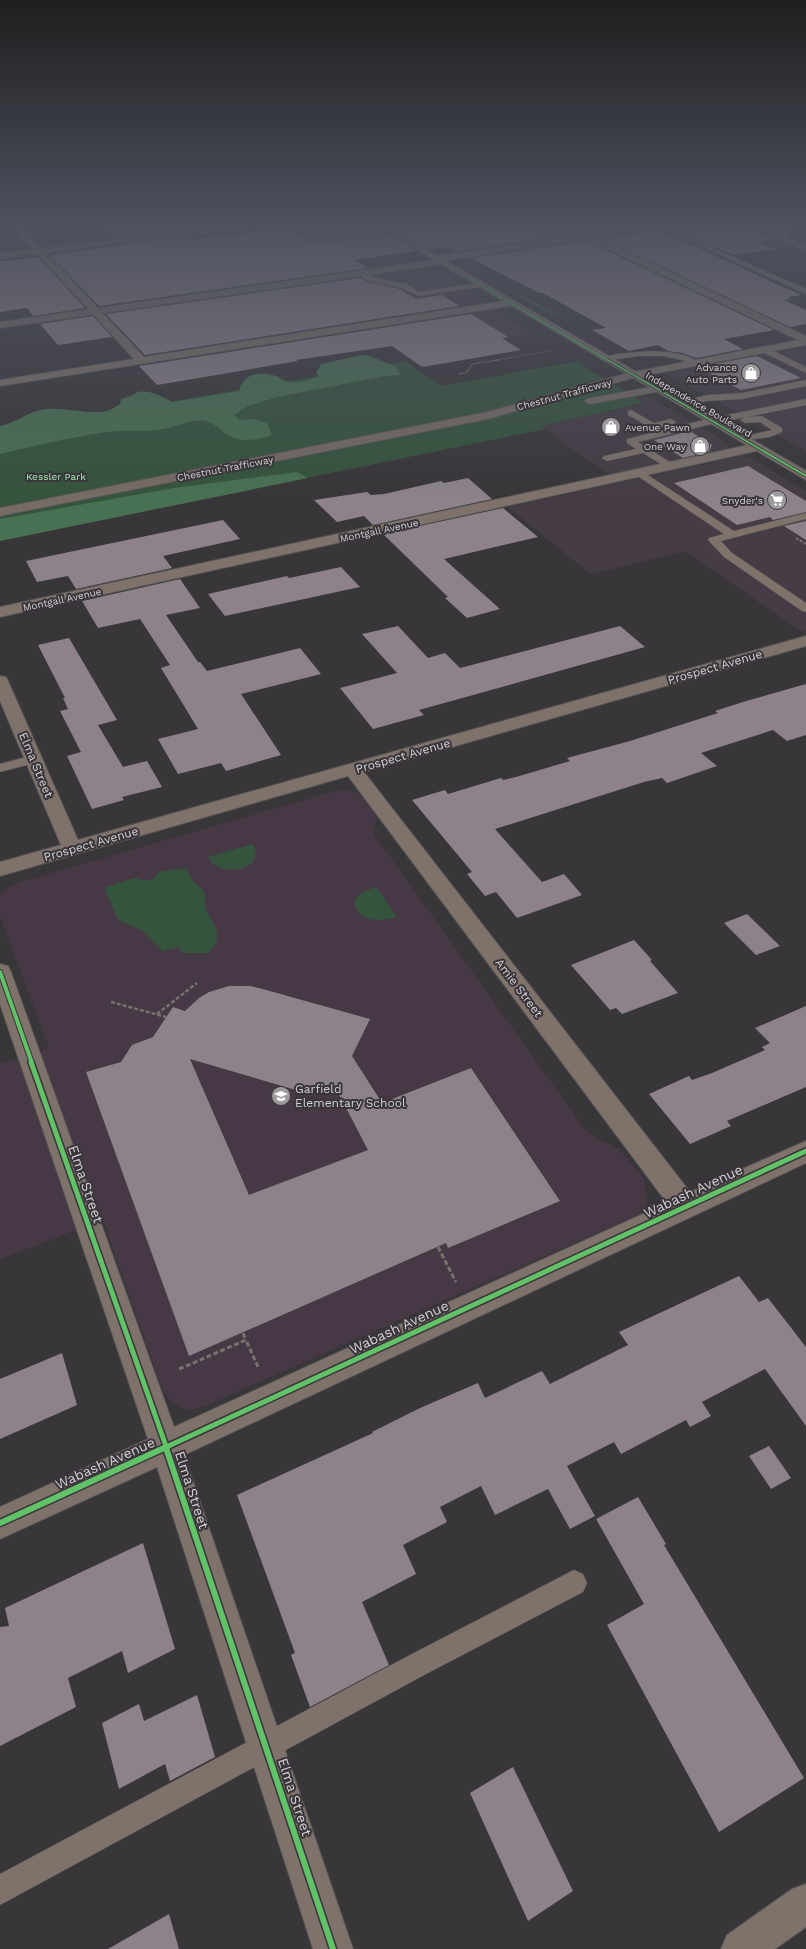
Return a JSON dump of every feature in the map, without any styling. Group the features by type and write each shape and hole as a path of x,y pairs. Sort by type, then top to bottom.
{"main road":[{"name":"Independence Boulevard","path":"530,315 806,476"}],"street":[{"path":"0,325 73,315"},
{"path":"98,315 142,361"},
{"path":"0,383 434,315"},
{"path":"751,315 806,341"},
{"path":"632,375 806,341"},
{"name":"Chestnut Trafficway","path":"0,512 488,415 632,375"},
{"name":"Chestnut Trafficway","path":"450,422 500,402 536,391 599,377 632,375"},
{"path":"488,415 535,411 657,389"},
{"name":"Montgall Avenue","path":"0,612 757,447"},
{"name":"Prospect Avenue","path":"0,869 806,641"},
{"name":"Elma Street","path":"1,686 72,849"},
{"name":"Amie Street","path":"353,770 685,1206"},
{"name":"Elma Street","path":"0,972 166,1448 333,1949"},
{"name":"Wabash Avenue","path":"0,1522 166,1448 806,1151"},
{"path":"741,1949 806,1903"}],"lane":[{"path":"765,350 806,370"},
{"path":"605,359 643,354 674,356 695,363"},
{"path":"682,404 707,398 742,396 806,383"},
{"path":"670,466 630,441 711,421 806,402"},
{"path":"631,413 665,433"},
{"path":"653,426 756,418 762,419 779,430 770,434 744,439"},
{"path":"607,458 644,450"},
{"path":"640,473 731,534"},
{"path":"806,516 715,538 713,542 728,555 806,608"},
{"path":"0,768 34,759"},
{"path":"0,1890 266,1746 574,1584"}],"path":[{"path":"459,374 468,372 472,364 561,349"},
{"path":"156,1014 197,983"},
{"path":"111,1002 166,1017"},
{"path":"438,1247 457,1284"},
{"path":"244,1333 258,1366"},
{"path":"178,1369 246,1340"}],"shaded area":[{"path":"455,315 502,315 533,334 424,353 385,326"},
{"path":"806,347 806,451 668,374 709,364"},
{"path":"632,396 642,396 653,399 724,441 729,447 726,450 610,475 540,426 644,404"},
{"path":"742,456 751,458 806,491 806,631 802,632 686,551 591,574 508,507"},
{"name":"Garfield Elementary School","path":"347,790 362,795 374,810 376,822 373,832 376,837 584,1128 596,1138 618,1148 639,1173 644,1181 647,1202 645,1208 633,1217 203,1407 187,1410 171,1402 162,1388 103,1220 0,1259 0,1064 49,1048 0,916 0,895 7,888 20,882 332,792"}],"green space":[{"path":"362,355 370,356 395,366 401,375 384,376 277,397 248,406 234,415 239,420 252,419 267,423 272,435 267,437 250,440 233,438 206,420 196,420 163,429 147,431 117,431 88,435 0,454 0,426 40,410 55,409 102,412 110,410 120,404 121,399 140,392 150,392 172,402 239,391 244,380 258,374 270,374 288,382 299,382 319,377 316,373 321,364"},
{"name":"Kessler Park","path":"405,361 441,386 578,361 584,364 582,365 644,403 541,426 545,429 0,541 0,431"},
{"path":"297,472 308,478 0,541 0,519 174,488"},
{"path":"253,844 256,853 254,860 248,866 240,869 231,870 222,868 214,864 208,857"},
{"path":"186,868 194,882 203,891 207,912 216,928 217,939 214,946 208,953 182,953 179,947 163,951 141,930 118,920 105,890 107,886 135,878 145,881 155,878 158,872"},
{"path":"376,887 397,917 376,920 364,917 359,913 356,907 355,899 364,891"}],"building":[{"path":"107,315 402,315 145,355"},
{"path":"465,315 473,315 508,337 502,338 521,350 422,367 392,346 296,360 298,361 157,385 139,366"},
{"path":"583,315 742,315 774,330 724,339 743,349 696,358 683,353 668,351 658,345 629,351 592,330 606,328"},
{"path":"764,315 806,315 806,324 790,327"},
{"path":"93,316 112,337 58,345 40,324"},
{"name":"Advance Auto Parts","path":"757,356 801,378 741,390 698,367"},
{"path":"690,431 712,445 709,452 683,458 654,440"},
{"path":"748,466 806,501 806,512 773,520 770,517 737,525 674,483"},
{"path":"468,478 492,499 373,525 364,516 337,522 314,500 367,492 371,495 384,494 441,481 444,483"},
{"path":"503,508 538,537 444,559 500,609 467,618 445,598 448,597 383,534"},
{"path":"223,520 240,539 163,556 172,568 76,589 68,576 37,582 26,561"},
{"path":"806,521 806,540 784,526"},
{"path":"341,567 360,587 225,616 208,594 287,576 289,578"},
{"path":"180,579 200,608 166,615 198,662 200,662 207,671 300,648 321,674 241,694 281,755 226,771 221,763 178,774 158,739 198,729 161,668 170,665 140,619 98,628 82,601"},
{"path":"398,626 428,658 445,653 460,668 620,626 645,647 419,710 424,715 373,729 340,688 397,673 362,634"},
{"path":"69,638 117,720 98,725 123,767 147,761 162,787 122,797 124,800 92,809 67,756 81,752 60,711 68,709 63,698 65,698 38,645"},
{"path":"806,684 806,735 787,741 773,730 701,753 717,766 667,783 662,778 644,782 495,829 542,882 564,874 582,895 517,918 496,892 485,896 467,874 472,872 412,800 445,790 448,794 501,778 503,780 516,777 570,761 567,758 630,741 718,713 715,711"},
{"path":"747,914 780,946 756,955 724,923"},
{"path":"634,940 678,993 622,1014 616,1008 610,1010 571,965"},
{"path":"229,986 250,986 370,1019 352,1056 382,1103 471,1068 560,1201 448,1248 446,1243 189,1356 86,1072 121,1062 132,1045 153,1037 173,1007 185,1011 199,998 209,992","holes":["190,1059 306,1093 333,1083 368,1150 249,1195"]},
{"path":"806,1006 806,1087 727,1121 731,1126 690,1144 649,1094 689,1076 692,1080 712,1073 765,1050 762,1047 770,1043 755,1028"},
{"path":"739,1276 759,1302 768,1298 806,1347 806,1426 765,1369 702,1402 711,1416 690,1427 686,1420 621,1454 614,1442 567,1466 595,1516 570,1529 548,1489 495,1515 481,1486 440,1507 447,1522 403,1545 416,1574 362,1602 389,1665 310,1707 291,1655 295,1653 237,1495 373,1433 372,1432 420,1408 478,1383 485,1398 542,1371 550,1384 628,1345 619,1332"},
{"path":"62,1353 77,1405 0,1439 0,1379"},
{"path":"769,1446 791,1478 771,1489 749,1456"},
{"path":"638,1497 666,1544 664,1545 804,1778 719,1832 607,1625 644,1604 596,1519"},
{"path":"143,1543 175,1649 128,1673 122,1651 68,1678 76,1707 0,1746 0,1627 9,1626 5,1608"},
{"path":"197,1695 215,1757 170,1781 165,1764 119,1789 102,1723 139,1704 144,1721"},
{"path":"513,1767 573,1891 528,1921 470,1793"},
{"path":"169,1914 179,1949 108,1949"}],"cycle path":[{"path":"532,315 806,476"},
{"path":"0,972 166,1447 333,1949"},
{"path":"0,1523 806,1151"}],"place":[{"name":"Advance Auto Parts","path":"751,373"},
{"name":"Avenue Pawn","path":"611,427"},
{"name":"One Way","path":"700,446"},
{"name":"Snyder's","path":"777,500"},
{"name":"Garfield Elementary School","path":"281,1096"}]}
